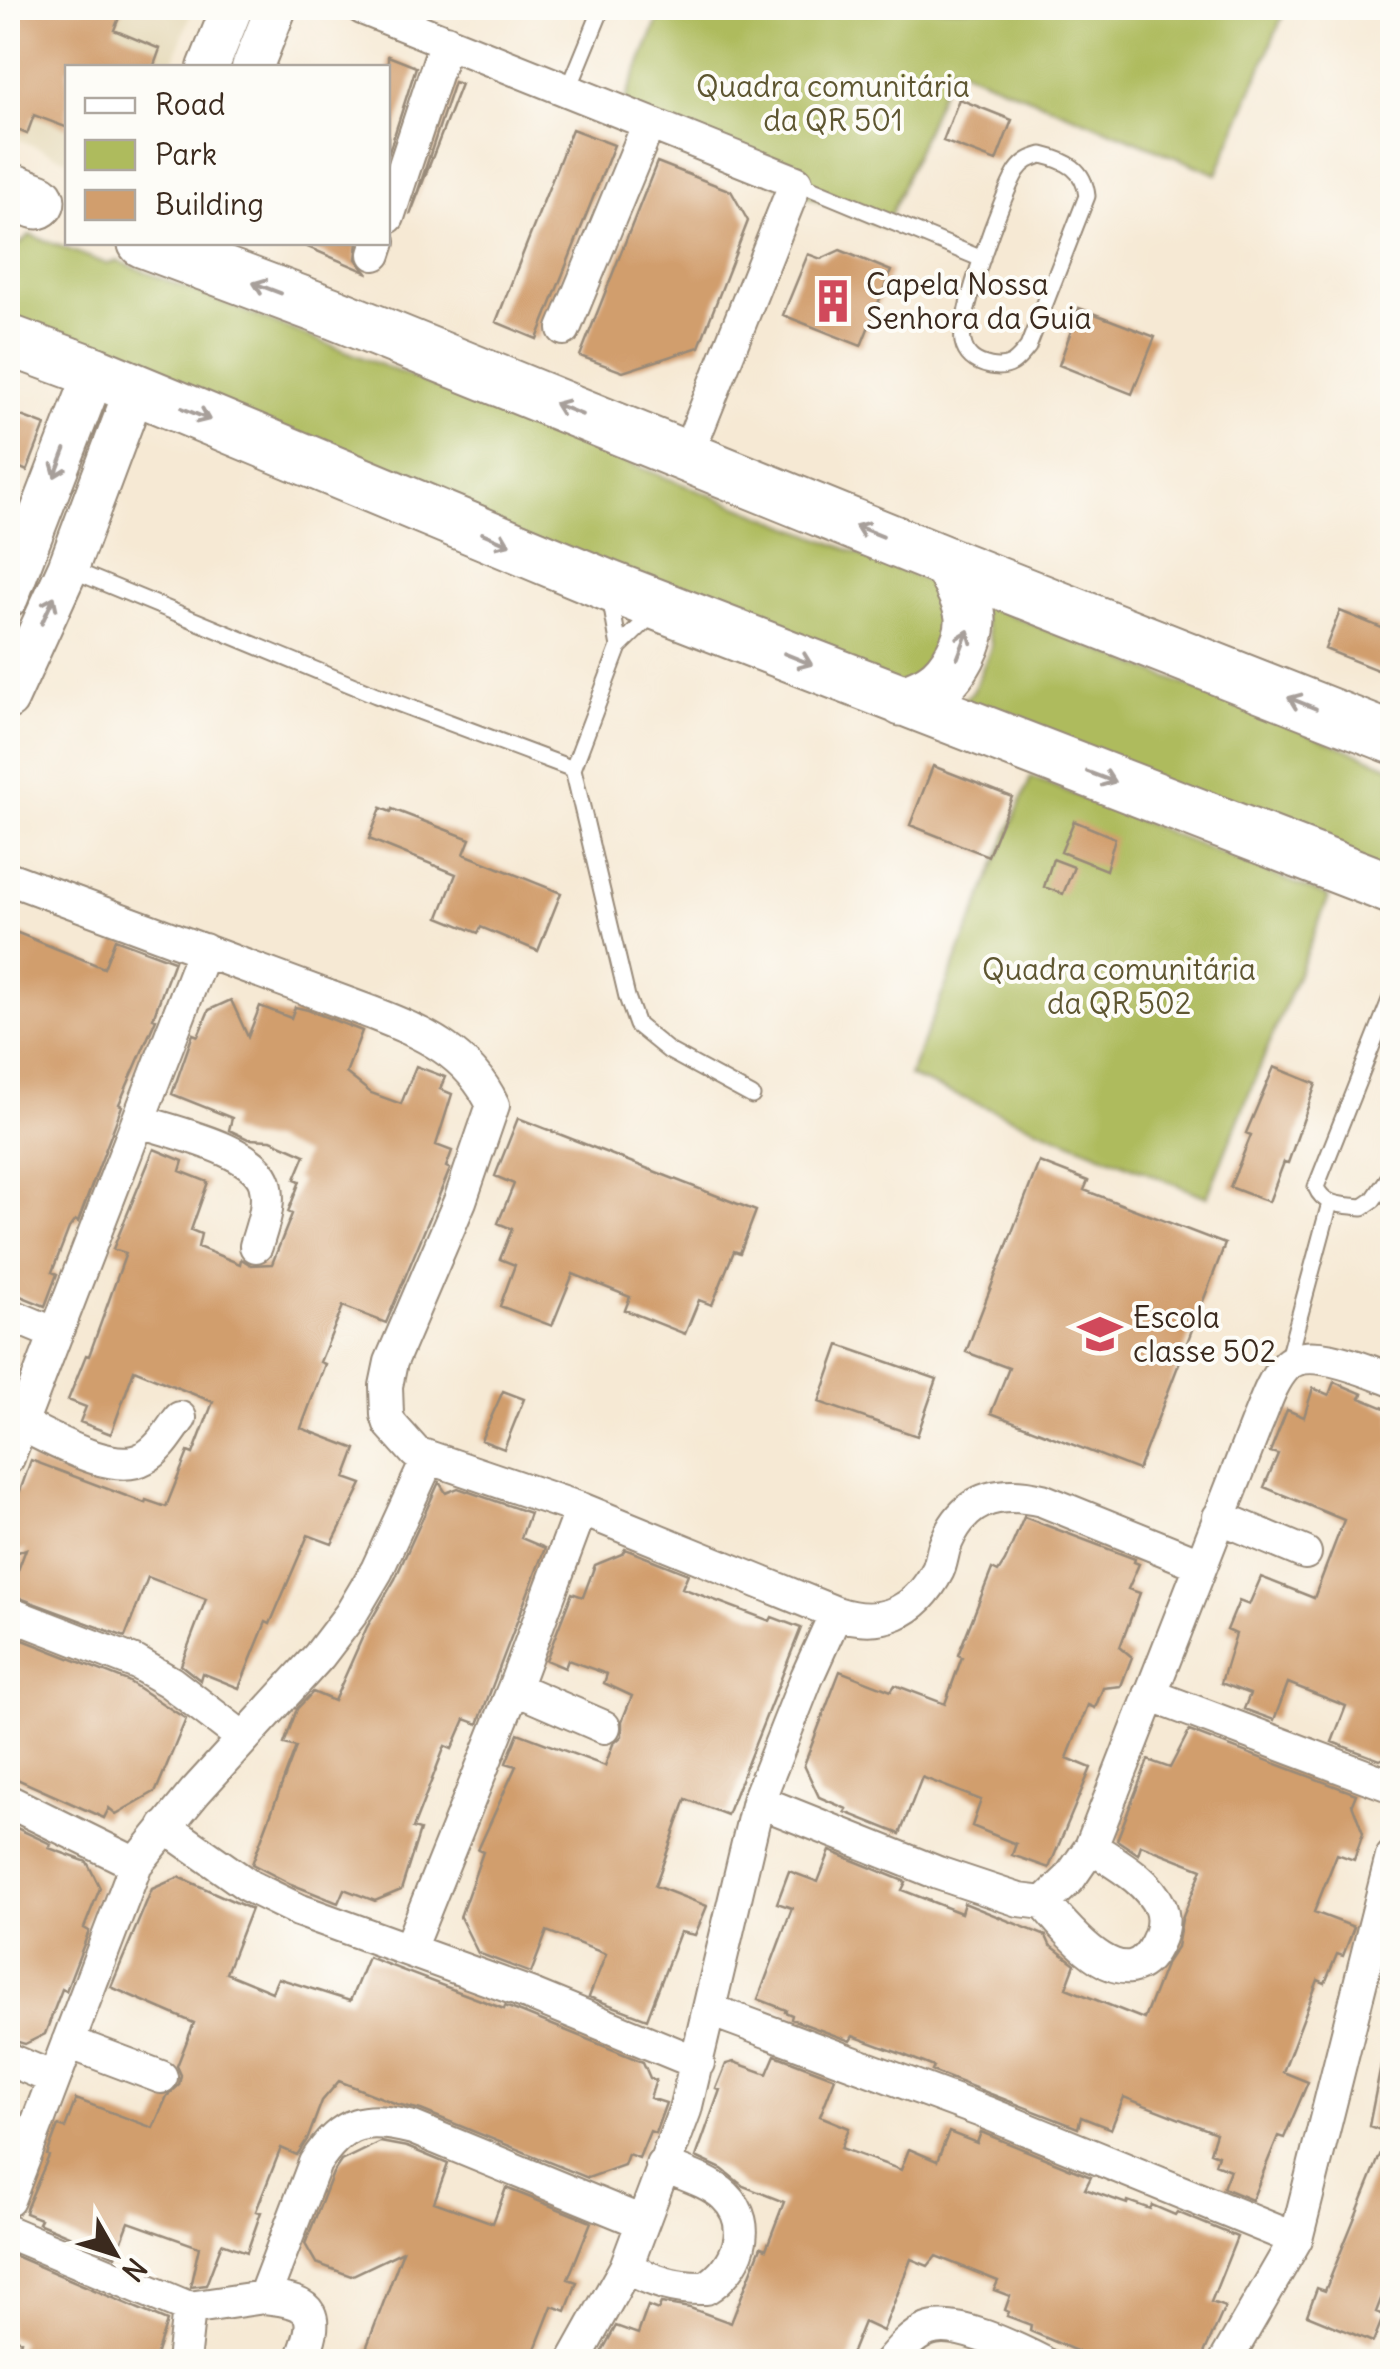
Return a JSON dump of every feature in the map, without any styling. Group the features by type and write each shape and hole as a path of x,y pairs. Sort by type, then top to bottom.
{"main road":[{"path":"168,247 1392,738"},
{"path":"8,340 115,380 608,586 1392,889"},
{"path":"904,701 933,688 949,674 965,644 971,617 948,563"}],"street":[{"path":"209,65 232,8"},
{"path":"253,65 276,8"},
{"path":"362,8 796,182 686,458"},
{"path":"390,211 446,42"},
{"path":"564,328 648,123"},
{"path":"8,699 68,568 115,380"},
{"path":"8,597 115,380"},
{"path":"8,878 425,1034 458,1056 482,1081 494,1104 460,1200 391,1362 386,1386 390,1424 416,1453 581,1508 836,1613 871,1620 885,1618 915,1601 940,1567 944,1548 962,1518 978,1502 994,1495 1015,1493 1042,1500 1200,1564"},
{"path":"8,1458 204,950"},
{"path":"140,1121 230,1152 255,1167 264,1182 266,1199 256,1246"},
{"path":"8,1314 56,1334"},
{"path":"1044,1904 1069,1879 1091,1847 1256,1424 1286,1366 1302,1358 1317,1358 1392,1380"},
{"path":"20,1424 94,1456 125,1464 154,1452 180,1418"},
{"path":"8,2200 136,1864 319,1656 351,1614 378,1570 428,1459"},
{"path":"409,1949 581,1508"},
{"path":"1220,1517 1305,1553"},
{"path":"8,1613 137,1663 170,1682 243,1738"},
{"path":"574,2362 626,2266 685,2110 758,1801 806,1677 836,1613"},
{"path":"514,1688 604,1726"},
{"path":"1150,1695 1392,1786"},
{"path":"8,1801 136,1864"},
{"path":"758,1801 938,1873 1019,1900 1044,1904 1076,1941 1114,1966 1127,1966 1148,1956 1162,1929 1159,1905 1146,1886 1091,1847"},
{"path":"165,1828 248,1886 298,1910 530,1994 698,2063"},
{"path":"1225,2362 1296,2240 1392,1857"},
{"path":"710,2010 987,2114 1296,2240"},
{"path":"68,2042 161,2077"},
{"path":"8,2060 54,2078"},
{"path":"264,2297 315,2162 326,2146 355,2124 386,2121 413,2128 642,2222"},
{"path":"626,2266 663,2284 706,2288 730,2268 739,2250 741,2228 727,2198 713,2187 662,2166"},
{"path":"8,2232 189,2308 264,2297 299,2302 310,2313 314,2327 301,2362"},
{"path":"183,2362 189,2308"},
{"path":"890,2362 928,2329 943,2327 988,2338 1042,2362"}],"lane":[{"path":"568,91 602,8"},
{"path":"1052,157 1078,170 1086,182 1086,196 1067,246 1028,347 1015,364 1002,368 968,356 963,344 962,326 982,259 1016,172 1028,159 1052,157"},
{"path":"796,182 982,259"},
{"path":"68,568 376,695 573,768"},
{"path":"608,586 619,647"},
{"path":"662,606 619,647 573,768 626,997 637,1025 669,1051 752,1096"},
{"path":"1392,995 1316,1187 1319,1195 1330,1203 1363,1206 1373,1200 1392,1173"},
{"path":"1286,1366 1330,1203"}],"shaded area":[{"path":"8,8 193,8 172,65 65,65 65,159 8,135"}],"green space":[{"name":"Quadra comunitária da QR 501","path":"663,8 1286,8 1217,174 952,66 885,228 617,119"},
{"path":"30,235 107,264 118,261 930,582 953,622 951,657 900,692 8,325 8,254"},
{"path":"978,602 1392,767 1392,888 943,715 973,692 992,645"},
{"name":"Quadra comunitária da QR 502","path":"1031,777 1329,897 1207,1197 909,1076"}],"building":[{"path":"8,8 123,8 114,30 160,49 154,65 65,65 65,127 34,115 27,134 8,126"},
{"path":"388,56 416,67 390,149 390,65"},
{"path":"454,82 461,84 410,215"},
{"path":"959,99 1012,120 996,161 943,141"},
{"path":"572,129 614,145 537,339 496,322"},
{"path":"657,162 731,191 748,221 699,347 623,372 580,356"},
{"path":"303,245 358,245 356,259 366,272"},
{"name":"Capela Nossa Senhora da Guia","path":"840,250 891,271 861,346 783,315 808,254 821,259"},
{"path":"1079,308 1155,337 1132,394 1059,365"},
{"path":"8,411 45,425 27,471 8,462"},
{"path":"1340,611 1392,632 1392,676 1325,649"},
{"path":"933,766 1012,797 988,856 910,825"},
{"path":"381,808 470,839 464,854 561,893 538,951 481,927 478,933 439,917 456,874 369,839"},
{"path":"1074,821 1115,838 1106,870 1061,852"},
{"path":"1053,859 1074,867 1063,894 1044,887"},
{"path":"8,929 104,968 115,939 174,961 153,1018 156,1019 119,1104 122,1106 78,1222 75,1220 69,1228 52,1272 57,1274 45,1306 8,1291"},
{"path":"231,1000 248,1037 260,1006 291,1018 295,1007 308,1010 362,1031 346,1073 371,1093 401,1104 416,1066 445,1077 440,1089 452,1094 436,1145 452,1151 446,1167 450,1169 386,1323 343,1306 320,1362 325,1364 301,1428 356,1449 345,1478 362,1484 332,1544 308,1535 239,1688 202,1673 200,1680 181,1665 206,1599 148,1577 125,1637 9,1594 26,1549 8,1556 14,1522 8,1519 8,1510 31,1460 145,1503 146,1500 166,1507 213,1402 134,1370 111,1434 80,1422 86,1407 68,1400 86,1355 89,1356 126,1253 113,1249 154,1149 183,1161 180,1171 208,1182 191,1230 201,1234 198,1247 240,1264 241,1259 251,1265 272,1264 292,1214 288,1212 300,1181 295,1179 305,1155 271,1140 248,1139 229,1130 232,1118 172,1094 193,1034 198,1036 209,1010"},
{"path":"1274,1067 1316,1084 1288,1163 1284,1162 1269,1202 1230,1187 1251,1135 1246,1133"},
{"path":"518,1118 756,1211 740,1253 734,1251 712,1305 699,1300 685,1334 625,1310 630,1297 573,1274 552,1326 500,1306 515,1265 500,1259 512,1229 498,1223 514,1184 495,1176"},
{"name":"Escola classe 502","path":"1039,1162 1088,1181 1084,1190 1225,1244 1138,1470 991,1413 1009,1368 966,1352"},
{"path":"839,1345 937,1379 917,1436 819,1402"},
{"path":"1334,1382 1392,1411 1392,1754 1380,1760 1332,1742 1346,1706 1288,1683 1274,1720 1244,1709 1250,1694 1221,1683 1236,1634 1227,1630 1239,1601 1249,1605 1261,1577 1314,1598 1344,1520 1264,1487 1278,1454 1270,1452 1287,1410 1304,1417 1313,1388 1329,1395"},
{"path":"503,1391 524,1399 504,1449 481,1440"},
{"path":"439,1482 446,1493 458,1488 530,1513 521,1538 545,1548 478,1724 465,1719 452,1749 445,1746 413,1828 420,1830 401,1890 375,1901 344,1889 338,1903 252,1864 296,1747 284,1744 297,1709 313,1692 334,1701"},
{"path":"1024,1517 1135,1559 1139,1564 1128,1589 1140,1593 1120,1647 1132,1657 1121,1686 1103,1688 1095,1708 1088,1705 1067,1758 1091,1768 1049,1868 1012,1855 1016,1844 972,1826 981,1800 922,1777 900,1834 819,1797 804,1765 840,1671 891,1691 895,1685 945,1704 962,1657 958,1655 992,1569 998,1572 1005,1561"},
{"path":"625,1549 688,1574 682,1588 770,1621 772,1617 801,1628 727,1815 686,1799 655,1886 707,1906 695,1935 680,1932 647,2019 589,1997 606,1954 547,1931 531,1973 478,1953 460,1917 483,1852 478,1850 516,1766 506,1763 518,1733 605,1766 613,1744 622,1736 622,1721 632,1696 604,1683 607,1674 568,1660 565,1668 546,1660 572,1593 583,1597 595,1565"},
{"path":"8,1634 128,1681 186,1719 156,1791 116,1814 109,1808 104,1818 8,1775"},
{"path":"1189,1731 1356,1794 1352,1804 1363,1833 1354,1860 1337,1854 1314,1912 1354,1927 1343,1956 1337,1954 1325,1983 1318,1980 1283,2072 1308,2082 1284,2138 1278,2136 1252,2200 1223,2188 1230,2170 1215,2164 1218,2155 1210,2152 1216,2133 1124,2097 1111,2129 1081,2117 1078,2128 932,2071 934,2067 904,2055 853,2036 850,2041 791,2019 786,2010 758,1999 792,1908 777,1903 789,1871 818,1882 830,1851 906,1882 902,1890 961,1913 964,1903 1046,1936 1050,1945 1075,1964 1066,1988 1144,2019 1165,1965 1177,1947 1182,1919 1202,1869 1141,1845 1138,1854 1117,1840 1148,1760 1170,1768"},
{"path":"8,1824 51,1844 49,1848 87,1862 100,1888 84,1928 89,1931 66,1991 62,1989 45,2034 25,2044 8,2039"},
{"path":"179,1877 251,1909 226,1973 272,1992 278,1978 350,2001 368,1957 504,2009 505,2006 643,2062 650,2078 656,2080 650,2098 666,2103 655,2133 650,2131 639,2158 628,2154 624,2165 588,2178 339,2081 322,2101 297,2155 281,2148 256,2211 261,2212 247,2252 222,2243 206,2285 190,2287 199,2247 129,2222 116,2256 38,2223 40,2219 25,2213 26,2209 58,2126 65,2128 76,2099 153,2128 167,2096 179,2085 181,2075 177,2066 194,2023 111,1987 152,1889"},
{"path":"775,2055 835,2078 820,2116 849,2128 841,2148 901,2170 909,2149 937,2161 949,2132 977,2143 981,2132 1091,2177 1085,2189 1127,2204 1128,2201 1150,2209 1152,2205 1175,2215 1177,2212 1237,2237 1211,2302 1225,2307 1200,2362 1102,2362 1030,2331 1031,2325 1007,2316 1010,2296 994,2290 998,2281 936,2256 928,2266 911,2259 883,2331 864,2322 848,2362 617,2362 600,2355 616,2326 638,2334 648,2306 658,2310 661,2303 690,2308 731,2323 761,2247 766,2249 784,2202 743,2186 722,2169 696,2157 726,2064 734,2062 767,2074"},
{"path":"1382,2060 1392,2062 1392,2271 1376,2312 1384,2315 1373,2342 1307,2315 1317,2288 1325,2291 1389,2133 1369,2126"},
{"path":"380,2142 407,2147 448,2164 434,2202 493,2223 506,2188 591,2222 568,2279 577,2282 566,2311 552,2306 530,2362 361,2362 403,2251 351,2276 316,2263 305,2244 341,2161"},
{"path":"8,2253 167,2321 154,2362 20,2362 22,2357 16,2354 21,2341 8,2336"}],"place":[{"name":"Capela Nossa Senhora da Guia","path":"833,301"},
{"name":"Escola classe 502","path":"1100,1334"}]}
